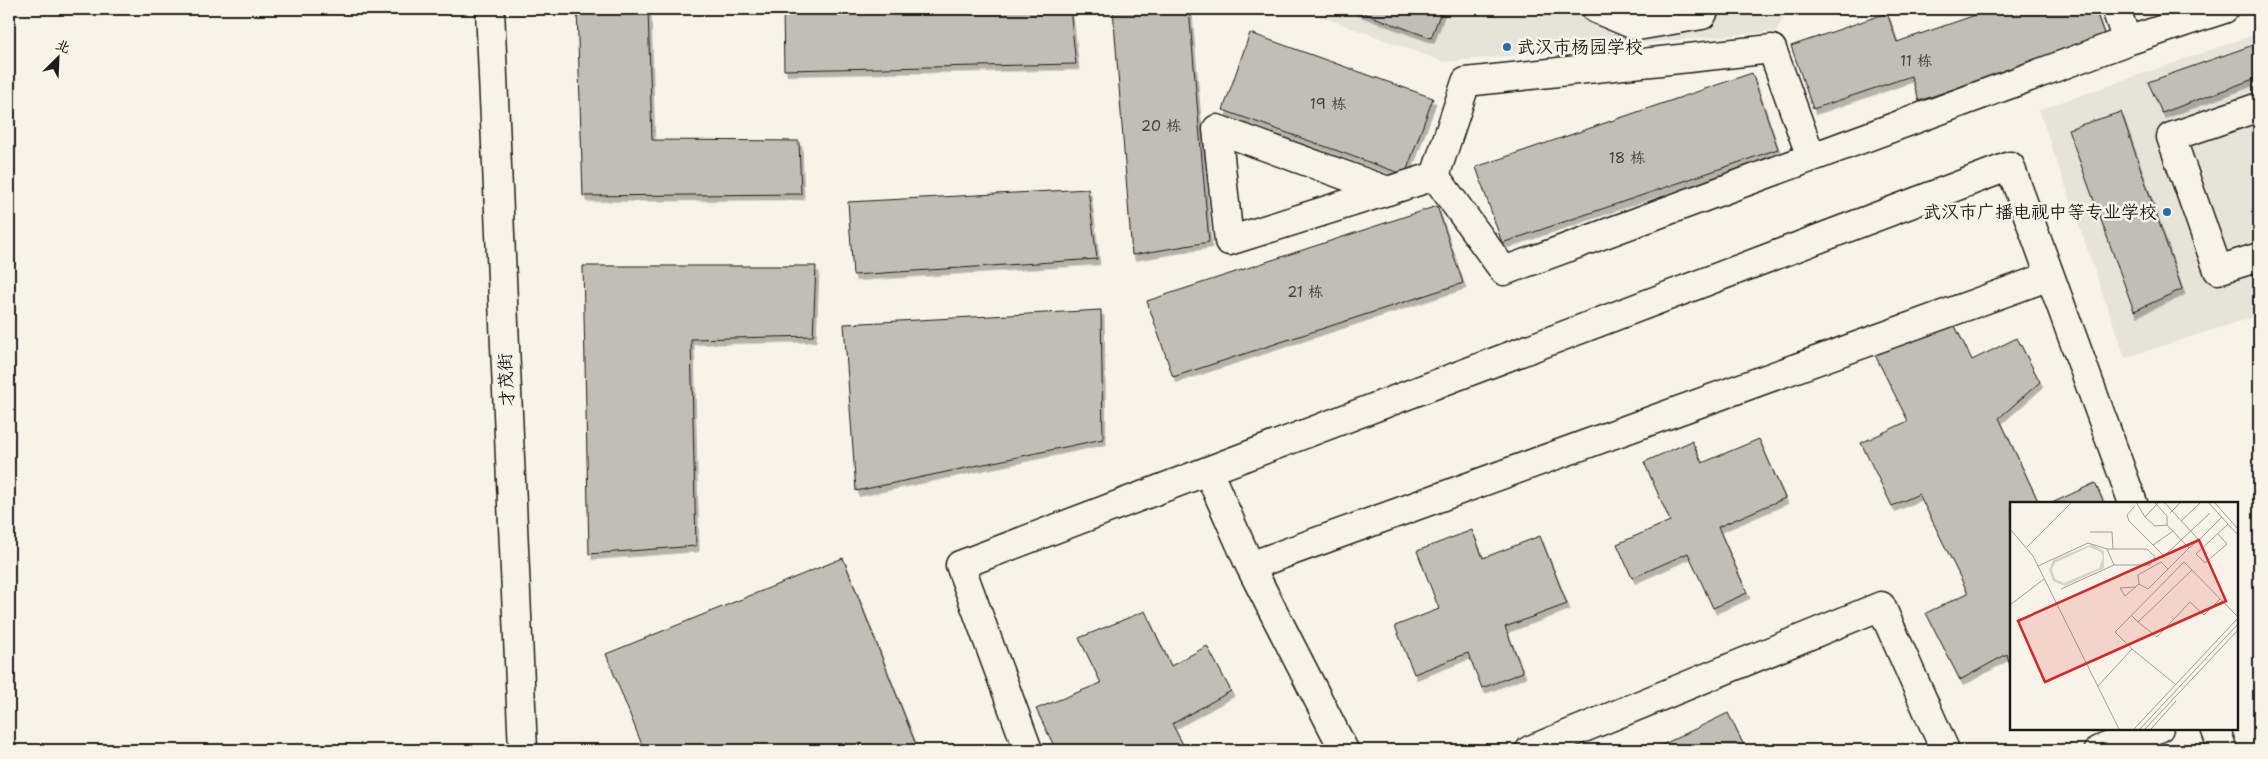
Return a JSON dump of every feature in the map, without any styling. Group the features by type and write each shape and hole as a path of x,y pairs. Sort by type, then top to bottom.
{"street":[{"name":"才茂街","path":"490,9 523,750"},
{"path":"1596,9 1637,26 1702,15 1705,9"},
{"path":"2116,9 2127,41"},
{"path":"1435,176 1504,271 2127,41 2224,9"},
{"path":"1435,176 1466,82 1772,49 1812,157"},
{"path":"2259,107 2171,137 2218,270 2259,257"},
{"path":"1388,191 1217,129 1229,241 1388,191 1435,176"},
{"path":"1028,750 960,565 2010,166 2133,502"},
{"path":"1250,566 2050,276"},
{"path":"1208,471 1250,566 1344,750"},
{"path":"1530,750 1881,606 1945,750"},
{"path":"2099,750 2156,729"},
{"path":"2215,729 2224,750"}],"shaded area":[{"name":"武汉市杨园学校","path":"1301,9 1788,9 1776,31 1444,62"},
{"name":"武汉市广播电视中等专业学校","path":"2259,33 2259,315 2125,358 2039,110"}],"building":[{"path":"577,9 648,9 652,140 799,141 801,194 583,196"},
{"path":"783,9 1070,9 1076,64 784,70"},
{"path":"1113,9 1189,9 1209,242 1132,255"},
{"path":"1352,9 1442,9 1431,38"},
{"path":"1993,9 2095,9 2105,37 1919,101 1911,76 1813,109 1791,46 1887,13 1897,42"},
{"path":"1250,33 1433,98 1405,175 1223,110"},
{"path":"2259,43 2259,77 2162,113 2148,82"},
{"path":"1752,73 1778,149 1502,243 1476,167"},
{"path":"2121,112 2182,289 2134,311 2068,129"},
{"path":"1088,189 1097,259 853,275 848,202"},
{"path":"1437,206 1463,283 1173,377 1147,301"},
{"path":"583,266 816,266 813,336 691,339 696,546 589,554"},
{"path":"1101,310 1103,439 856,491 844,324"},
{"path":"1950,316 1972,360 2017,338 2040,382 1999,418 2039,502 2010,502 2010,666 2007,654 1960,680 1926,613 1968,593 1919,494 1892,506 1861,443 1908,421 1874,353"},
{"path":"1759,439 1785,498 1718,527 1747,593 1713,608 1688,553 1632,578 1617,544 1670,521 1644,462 1692,441 1702,463"},
{"path":"2095,483 2104,502 2054,502"},
{"path":"1472,530 1483,558 1540,536 1567,604 1505,627 1523,672 1482,688 1468,653 1414,674 1395,626 1439,609 1417,551"},
{"path":"843,558 918,750 644,750 606,654"},
{"path":"1145,611 1171,666 1207,646 1231,691 1172,724 1186,750 1113,750 1109,744 1094,750 1056,750 1036,709 1101,683 1079,638"},
{"path":"1728,713 1746,750 1657,750 1656,748"}],"place":[{"name":"武汉市杨园学校","path":"1507,47"},
{"name":"武汉市广播电视中等专业学校","path":"2167,212"}]}
